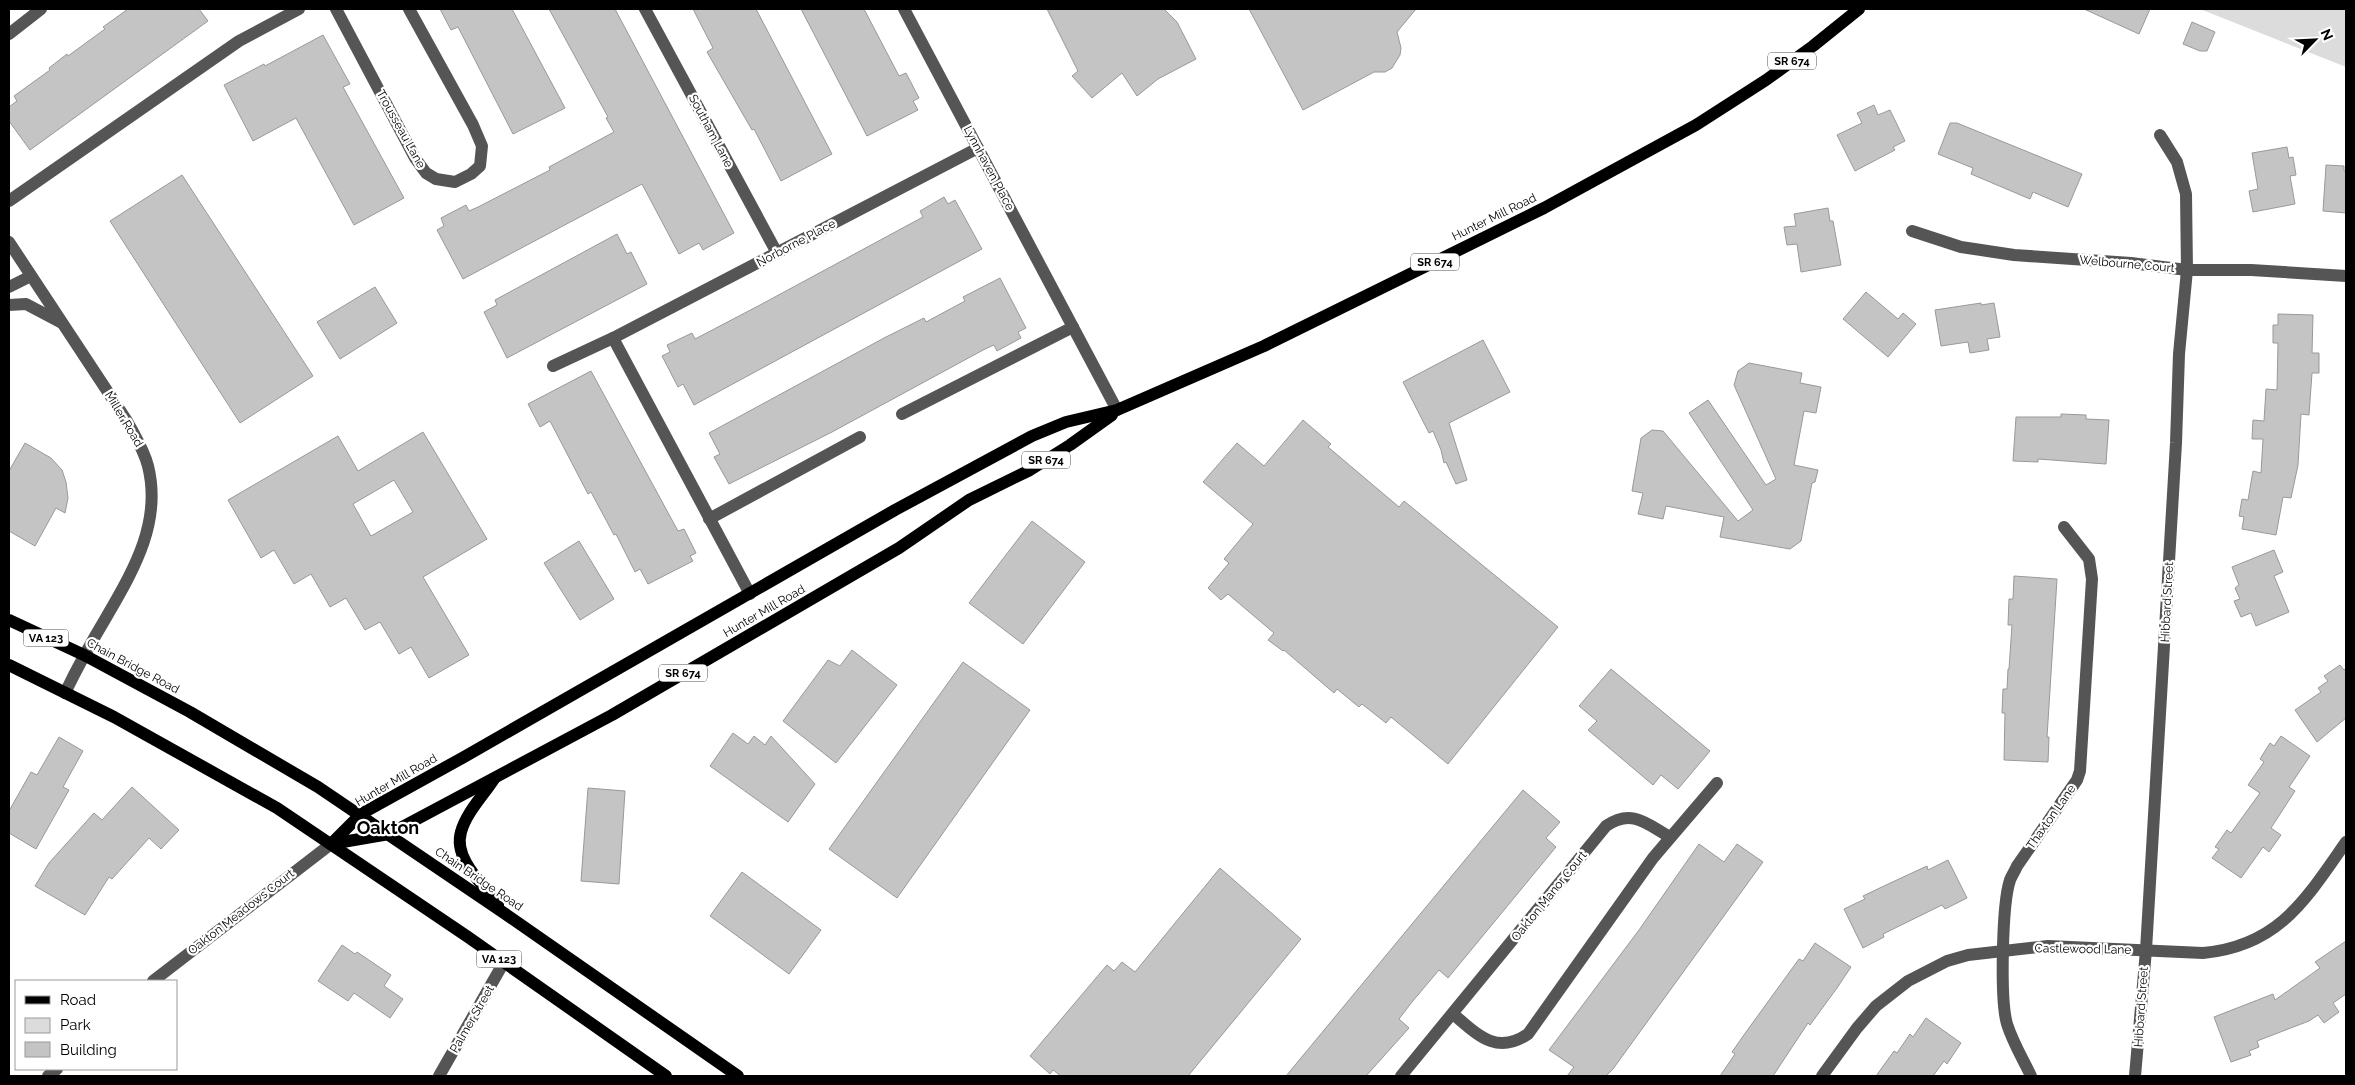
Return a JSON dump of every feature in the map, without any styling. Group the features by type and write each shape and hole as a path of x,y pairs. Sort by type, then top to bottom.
{"main road":[{"name":"Hunter Mill Road","path":"331,844 361,814 895,510 1032,436 1066,422 1117,410 1264,346 1544,208 1630,162 1696,125 1766,80 1859,9"},
{"name":"Hunter Mill Road","path":"331,844 389,834 612,715 898,548 970,500 1030,470 1070,445 1117,410"},
{"name":"Chain Bridge Road","path":"9,620 84,655 225,731 361,814 738,1076"},
{"name":"VA 123","path":"9,665 65,692 201,764 277,808 504,962 666,1076"},
{"path":"494,778 460,832 460,851 468,866 504,913"}],"street":[{"path":"9,34 41,9"},
{"path":"9,201 239,41 299,9"},
{"name":"Trousseau Lane","path":"336,9 415,158 426,173 436,179 455,182 471,174 480,166 482,146 473,125 409,9"},
{"name":"Southam Lane","path":"645,9 777,253"},
{"name":"Lynnhaven Place","path":"904,9 1117,410"},
{"name":"Hibbard Street","path":"2135,1076 2146,950 2176,443 2179,354 2187,270 2186,194 2177,162 2160,134"},
{"name":"Norborne Place","path":"553,366 613,338 978,148"},
{"name":"Welbourne Court","path":"1912,231 1984,252 2131,263 2187,270 2251,270 2346,276"},
{"name":"Miller Road","path":"9,242 127,421 142,448 148,466 152,490 150,522 136,564 65,692"},
{"path":"9,287 31,276"},
{"path":"9,306 26,304 62,323"},
{"path":"902,414 1073,327"},
{"path":"613,338 750,594"},
{"path":"709,518 860,437"},
{"name":"Thaxton Lane","path":"2031,1076 2013,1042 2003,998 2005,905 2010,880 2077,780 2080,771 2092,579 2089,559 2064,527"},
{"path":"1453,1014 1483,1038 1493,1043 1508,1043 1528,1034 1670,837 1717,783"},
{"name":"Oakton Manor Court","path":"1401,1076 1606,826 1615,820 1628,817 1639,819 1670,837"},
{"name":"Castlewood Lane","path":"1822,1076 1857,1028 1876,1006 1908,981 1947,961 1968,955 2048,946 2203,952 2224,951 2274,929 2291,915 2306,899 2346,842"},
{"name":"Oakton Meadows Court","path":"154,980 331,844"},
{"name":"Palmer Street","path":"439,1076 504,962"}],"green space":[{"path":"2200,9 2346,9 2346,67"}],"building":[{"path":"128,9 199,9 208,21 30,150 9,121 9,107 17,101 14,96 50,70 49,68 67,54 68,56 105,29 103,27"},
{"path":"440,9 512,9 565,108 513,134 458,27 451,30"},
{"path":"549,9 615,9 734,233 703,250 699,243 679,254 642,184 463,279 437,230 444,226 441,218 466,205 469,211 478,207 550,170 549,167 614,132 606,118 608,117"},
{"path":"693,9 756,9 832,154 781,181 754,129 752,130 707,52 713,48"},
{"path":"801,9 864,9 899,76 906,73 919,98 913,101 918,110 867,136"},
{"path":"1047,9 1164,9 1177,22 1196,59 1158,79 1137,96 1122,73 1092,98 1072,76 1078,71"},
{"path":"1249,9 1416,9 1397,32 1401,48 1400,55 1392,68 1385,72 1374,72 1303,110"},
{"path":"2084,9 2150,9 2139,34"},
{"path":"2192,22 2215,32 2207,51 2200,51 2183,44"},
{"path":"323,35 350,84 343,87 404,198 354,225 296,118 253,141 224,85 264,64 265,66"},
{"path":"1874,105 1878,115 1890,110 1905,141 1893,147 1895,150 1855,171 1837,135 1862,123 1857,113"},
{"path":"1950,123 1957,123 2082,174 2068,207 2033,192 2030,199 1971,174 1973,168 1938,154"},
{"path":"2287,147 2289,158 2293,157 2296,175 2290,176 2295,204 2253,212 2249,191 2258,189 2252,153"},
{"path":"2326,165 2344,166 2344,171 2346,172 2346,213 2323,211"},
{"path":"182,175 313,376 240,423 110,221"},
{"path":"944,197 948,204 955,200 982,249 694,405 683,384 678,387 662,356 670,352 667,345 692,333 695,339 760,305 923,217 920,211"},
{"path":"1828,208 1830,221 1833,221 1841,265 1801,272 1797,244 1787,245 1784,227 1796,226 1794,214"},
{"path":"617,234 627,254 631,252 647,284 507,358 484,312 497,305 495,300"},
{"path":"1000,278 1026,328 1018,332 1021,338 997,351 994,345 985,349 832,432 729,484 714,457 720,454 709,433 884,338 924,318 926,322 965,301 963,297"},
{"path":"375,287 397,323 340,359 317,322"},
{"path":"1866,292 1898,319 1903,313 1916,324 1888,357 1843,319"},
{"path":"1981,303 1981,305 1994,303 2000,337 1987,339 1989,350 1970,353 1968,342 1941,346 1935,310"},
{"path":"2278,314 2313,315 2312,353 2319,353 2319,373 2312,373 2309,415 2301,414 2298,465 2291,498 2283,497 2276,535 2242,529 2244,517 2239,516 2242,499 2248,500 2253,471 2261,473 2263,439 2252,439 2253,420 2264,421 2266,389 2277,390 2278,343 2273,343 2273,325 2278,325"},
{"path":"1483,340 1510,392 1449,423 1467,480 1456,484 1446,462 1444,463 1433,431 1429,433 1403,382"},
{"path":"1749,363 1802,373 1800,383 1821,387 1816,413 1804,411 1794,465 1818,470 1815,482 1812,483 1801,541 1790,549 1720,537 1724,517 1666,506 1663,519 1638,514 1643,493 1632,491 1641,438 1652,430 1663,431 1738,521 1753,510 1689,413 1708,400 1766,485 1776,479 1734,385 1738,371"},
{"path":"591,371 678,531 684,529 696,553 690,556 693,561 648,584 640,569 635,572 616,534 614,535 591,492 588,494 550,421 540,427 528,404"},
{"path":"2061,414 2086,415 2086,419 2109,420 2106,464 2038,459 2038,462 2013,461 2016,417 2061,417"},
{"path":"1303,420 1331,444 1328,447 1399,507 1404,501 1558,627 1448,764 1391,717 1386,723 1362,704 1359,707 1337,689 1334,693 1284,650 1268,640 1274,633 1228,594 1221,600 1208,588 1229,563 1224,559 1253,524 1203,482 1237,443 1264,466"},
{"path":"423,432 487,539 423,577 469,655 429,678 411,647 399,654 380,622 365,630 346,598 330,607 311,574 294,584 274,550 261,558 228,500 338,436 358,471","holes":["394,480 413,512 371,536 353,504"]},
{"path":"25,443 51,458 62,470 68,498 65,513 56,508 35,546 9,531 9,471"},
{"path":"1032,521 1085,562 1023,644 969,603"},
{"path":"579,541 614,599 580,620 544,563"},
{"path":"2274,550 2283,572 2274,576 2289,612 2256,626 2251,613 2241,617 2234,601 2240,599 2235,588 2239,585 2232,567"},
{"path":"2014,576 2057,579 2047,737 2049,737 2048,762 2004,760 2005,713 2002,713 2003,689 2007,689 2009,669 2012,625 2008,625 2009,599 2013,599"},
{"path":"852,650 897,685 836,763 783,721 828,660 840,666"},
{"path":"963,662 1030,710 897,898 829,849"},
{"path":"2340,665 2344,670 2346,668 2346,718 2317,742 2295,710 2321,692 2318,688 2328,681 2324,676"},
{"path":"1611,669 1710,751 1678,789 1661,775 1653,785 1588,730 1597,721 1579,706"},
{"path":"733,733 748,744 754,736 765,745 771,736 815,784 788,822 710,766"},
{"path":"2281,736 2310,756 2289,787 2295,791 2271,828 2281,835 2269,852 2263,847 2241,878 2212,858 2219,849 2215,847 2227,830 2231,833 2260,793 2248,785 2264,762 2260,759 2270,743 2274,746"},
{"path":"59,737 83,751 63,787 69,790 36,849 9,833 9,811 31,772 37,775"},
{"path":"132,787 179,830 161,849 149,838 112,879 109,877 85,915 35,886 49,863 94,813 102,820"},
{"path":"588,788 625,791 619,884 581,881"},
{"path":"1523,790 1560,822 1546,838 1556,847 1448,978 1439,970 1412,1002 1399,1019 1409,1028 1366,1076 1286,1076"},
{"path":"1699,844 1724,862 1737,844 1763,862 1613,1069 1606,1076 1567,1076 1574,1067 1549,1050 1639,930"},
{"path":"1948,860 1967,898 1945,909 1942,905 1883,934 1884,937 1863,948 1844,909 1865,899 1863,896 1886,885 1927,866 1928,870"},
{"path":"1220,868 1301,939 1188,1076 1061,1076 1053,1070 1050,1074 1030,1056 1107,965 1114,971 1122,962 1135,972"},
{"path":"742,872 821,930 789,974 710,916"},
{"path":"2346,941 2346,994 2333,1003 2339,1012 2324,1023 2318,1015 2309,1021 2257,1041 2259,1047 2249,1051 2251,1055 2231,1062 2214,1017 2273,994 2275,1000 2320,968 2315,962"},
{"path":"1815,943 1851,967 1837,988 1810,1025 1808,1023 1773,1076 1720,1076 1735,1054 1732,1052 1746,1032 1799,959 1803,961"},
{"path":"342,945 355,954 357,952 391,975 384,986 403,999 390,1018 354,993 348,1001 318,981"},
{"path":"1926,1018 1961,1043 1947,1064 1944,1061 1933,1076 1876,1076 1894,1051 1897,1053 1910,1034 1913,1037"}],"district":[{"name":"Oakton","path":"388,828"}]}
